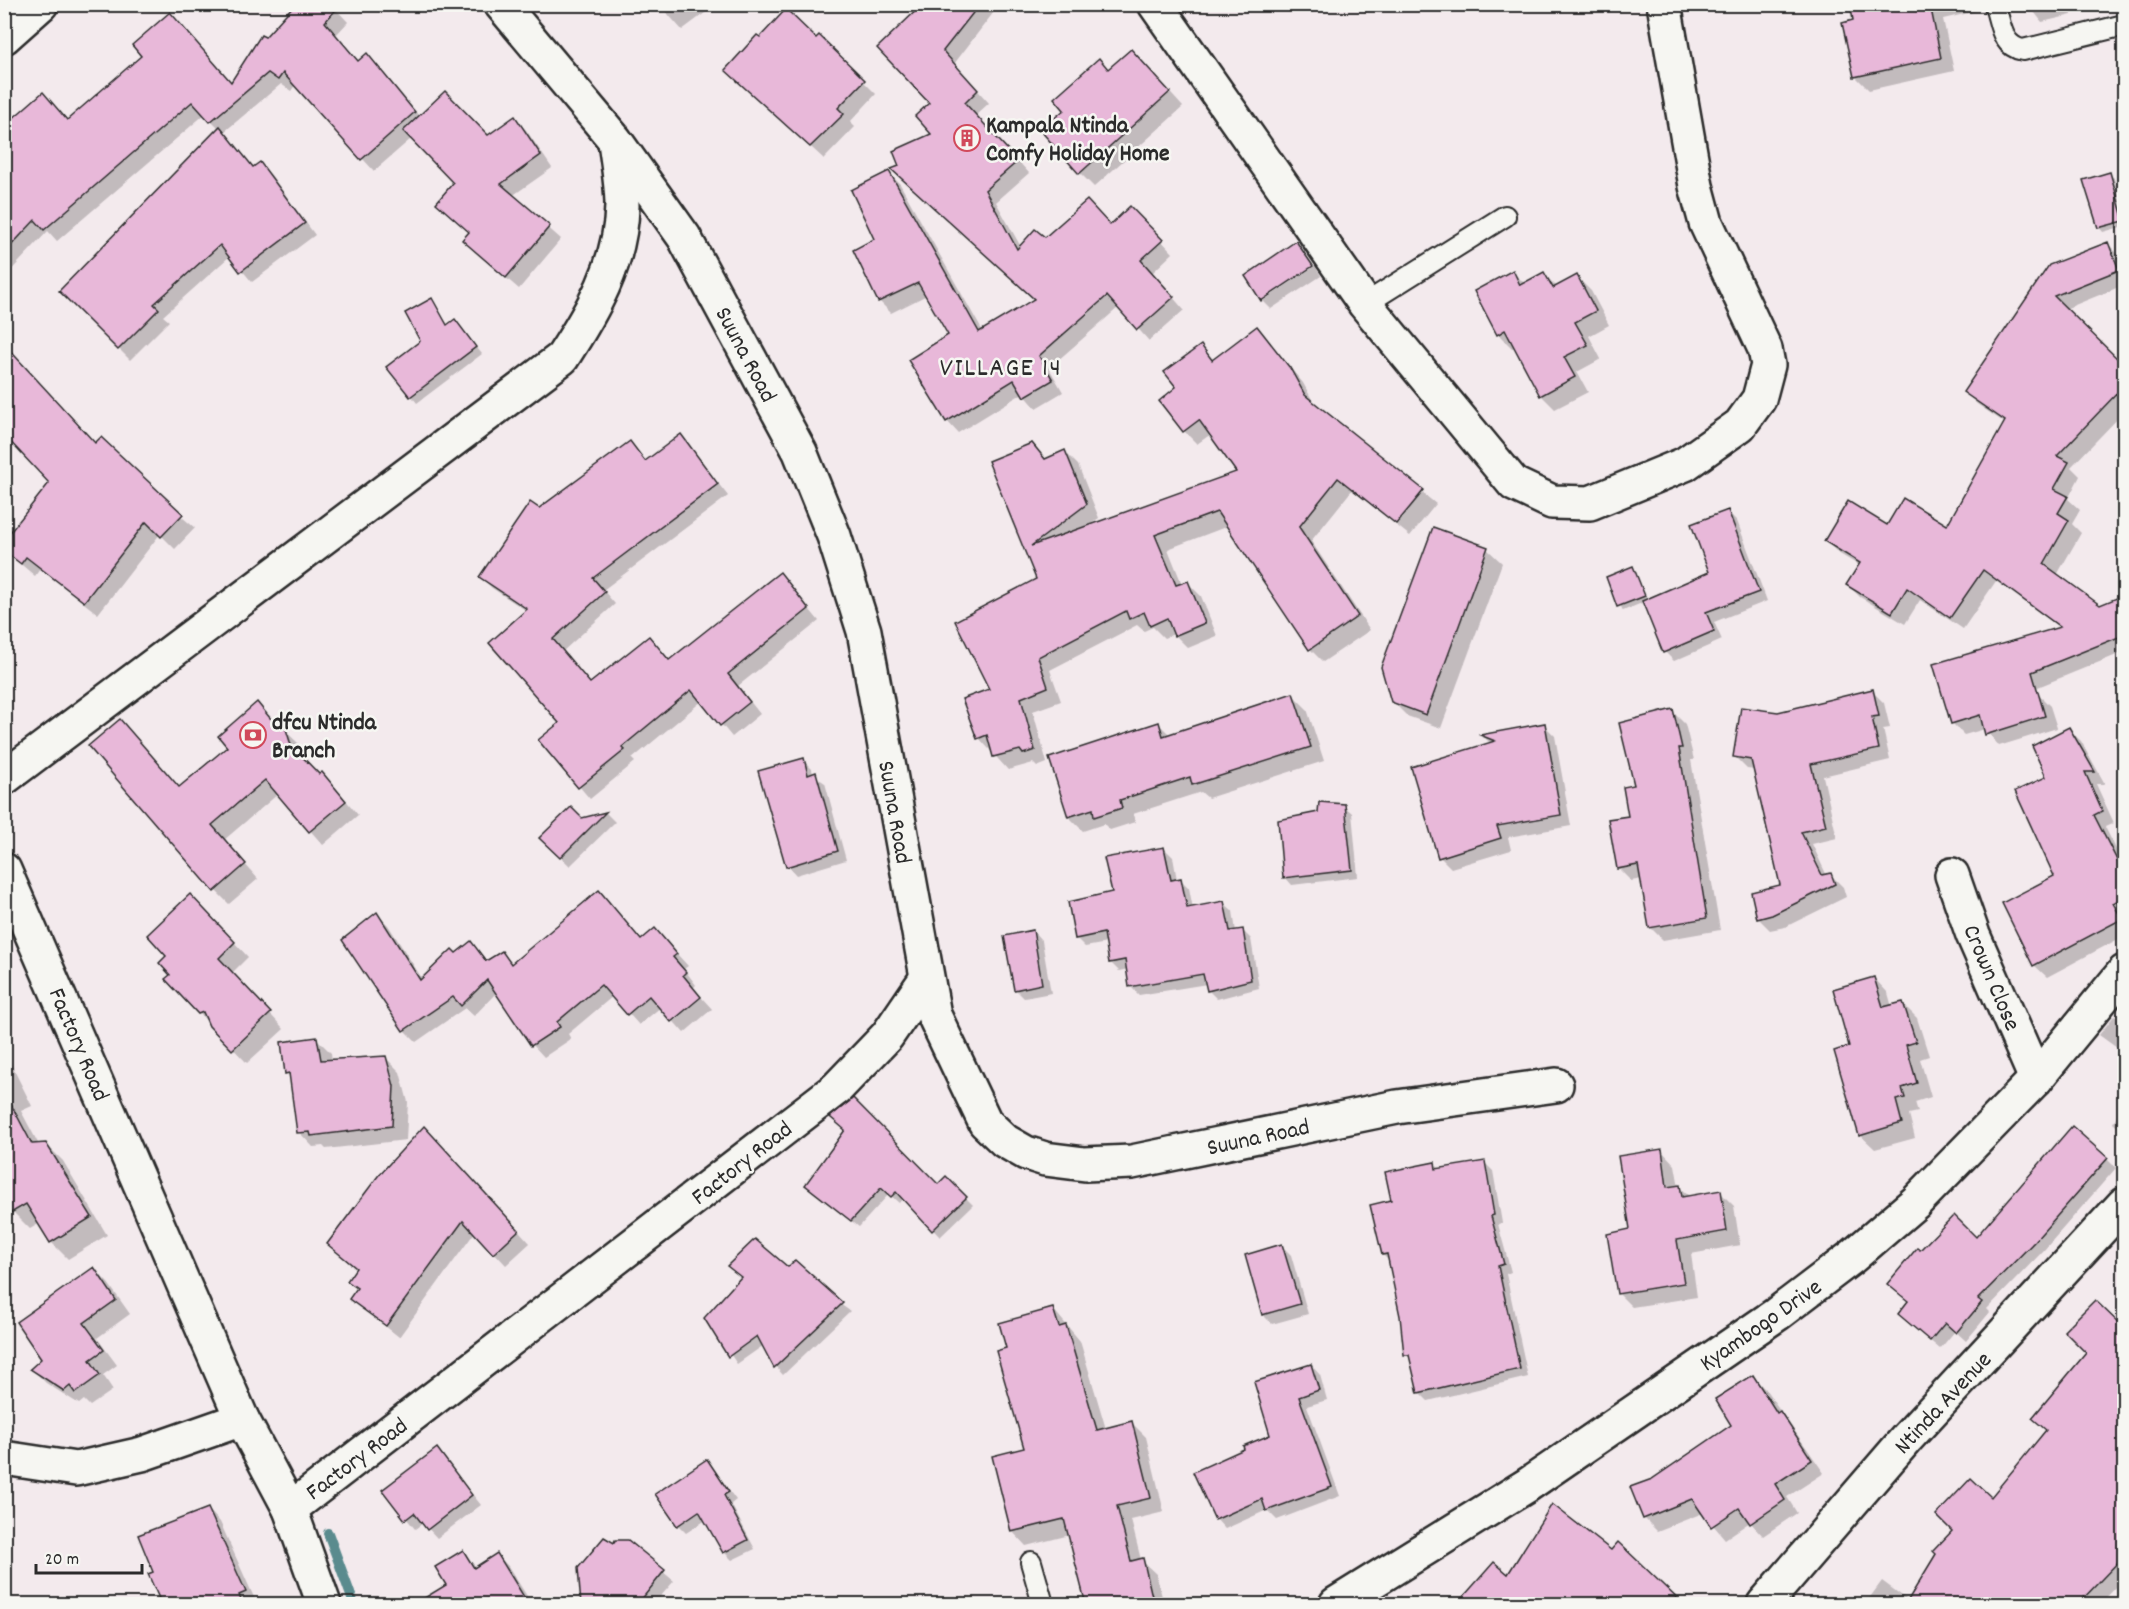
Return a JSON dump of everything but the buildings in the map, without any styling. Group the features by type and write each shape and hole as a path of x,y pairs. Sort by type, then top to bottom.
{"street":[{"path":"4,37 41,4"},
{"name":"Suuna Road","path":"501,4 615,140 684,237 800,452 834,536 864,631 934,1014 985,1122 1005,1141 1026,1153 1084,1164 1132,1162 1397,1107 1556,1085"},
{"path":"1155,4 1365,304 1514,484 1551,502 1590,503 1685,464 1740,425 1759,399 1768,365 1765,349 1706,223 1696,186 1664,4"},
{"path":"4,778 561,358 591,312 613,263 622,206 615,140"},
{"name":"Factory Road","path":"4,870 242,1419 290,1509 837,1088 887,1036 926,979"},
{"name":"Crown Close","path":"1952,875 1973,935 2036,1079"},
{"name":"Kyambogo Drive","path":"1336,1605 1526,1486 1796,1300 1852,1257 1916,1202 2036,1079 2124,972"},
{"name":"Ntinda Avenue","path":"1764,1605 1907,1438 2124,1204"},
{"path":"4,1458 76,1469 142,1454 242,1419"},
{"path":"290,1509 324,1605"}],"lane":[{"path":"1995,6 2006,41 2013,48 2023,50 2124,25"},
{"path":"1365,304 1505,216"},
{"path":"1031,1562 1043,1605"}],"waterway":[{"path":"328,1533 354,1604"}],"place":[{"name":"Kampala Ntinda Comfy Holiday Home","path":"967,138"},
{"name":"dfcu Ntinda Branch","path":"253,735"}],"district":[{"name":"VILLAGE 14","path":"1001,366"}]}
